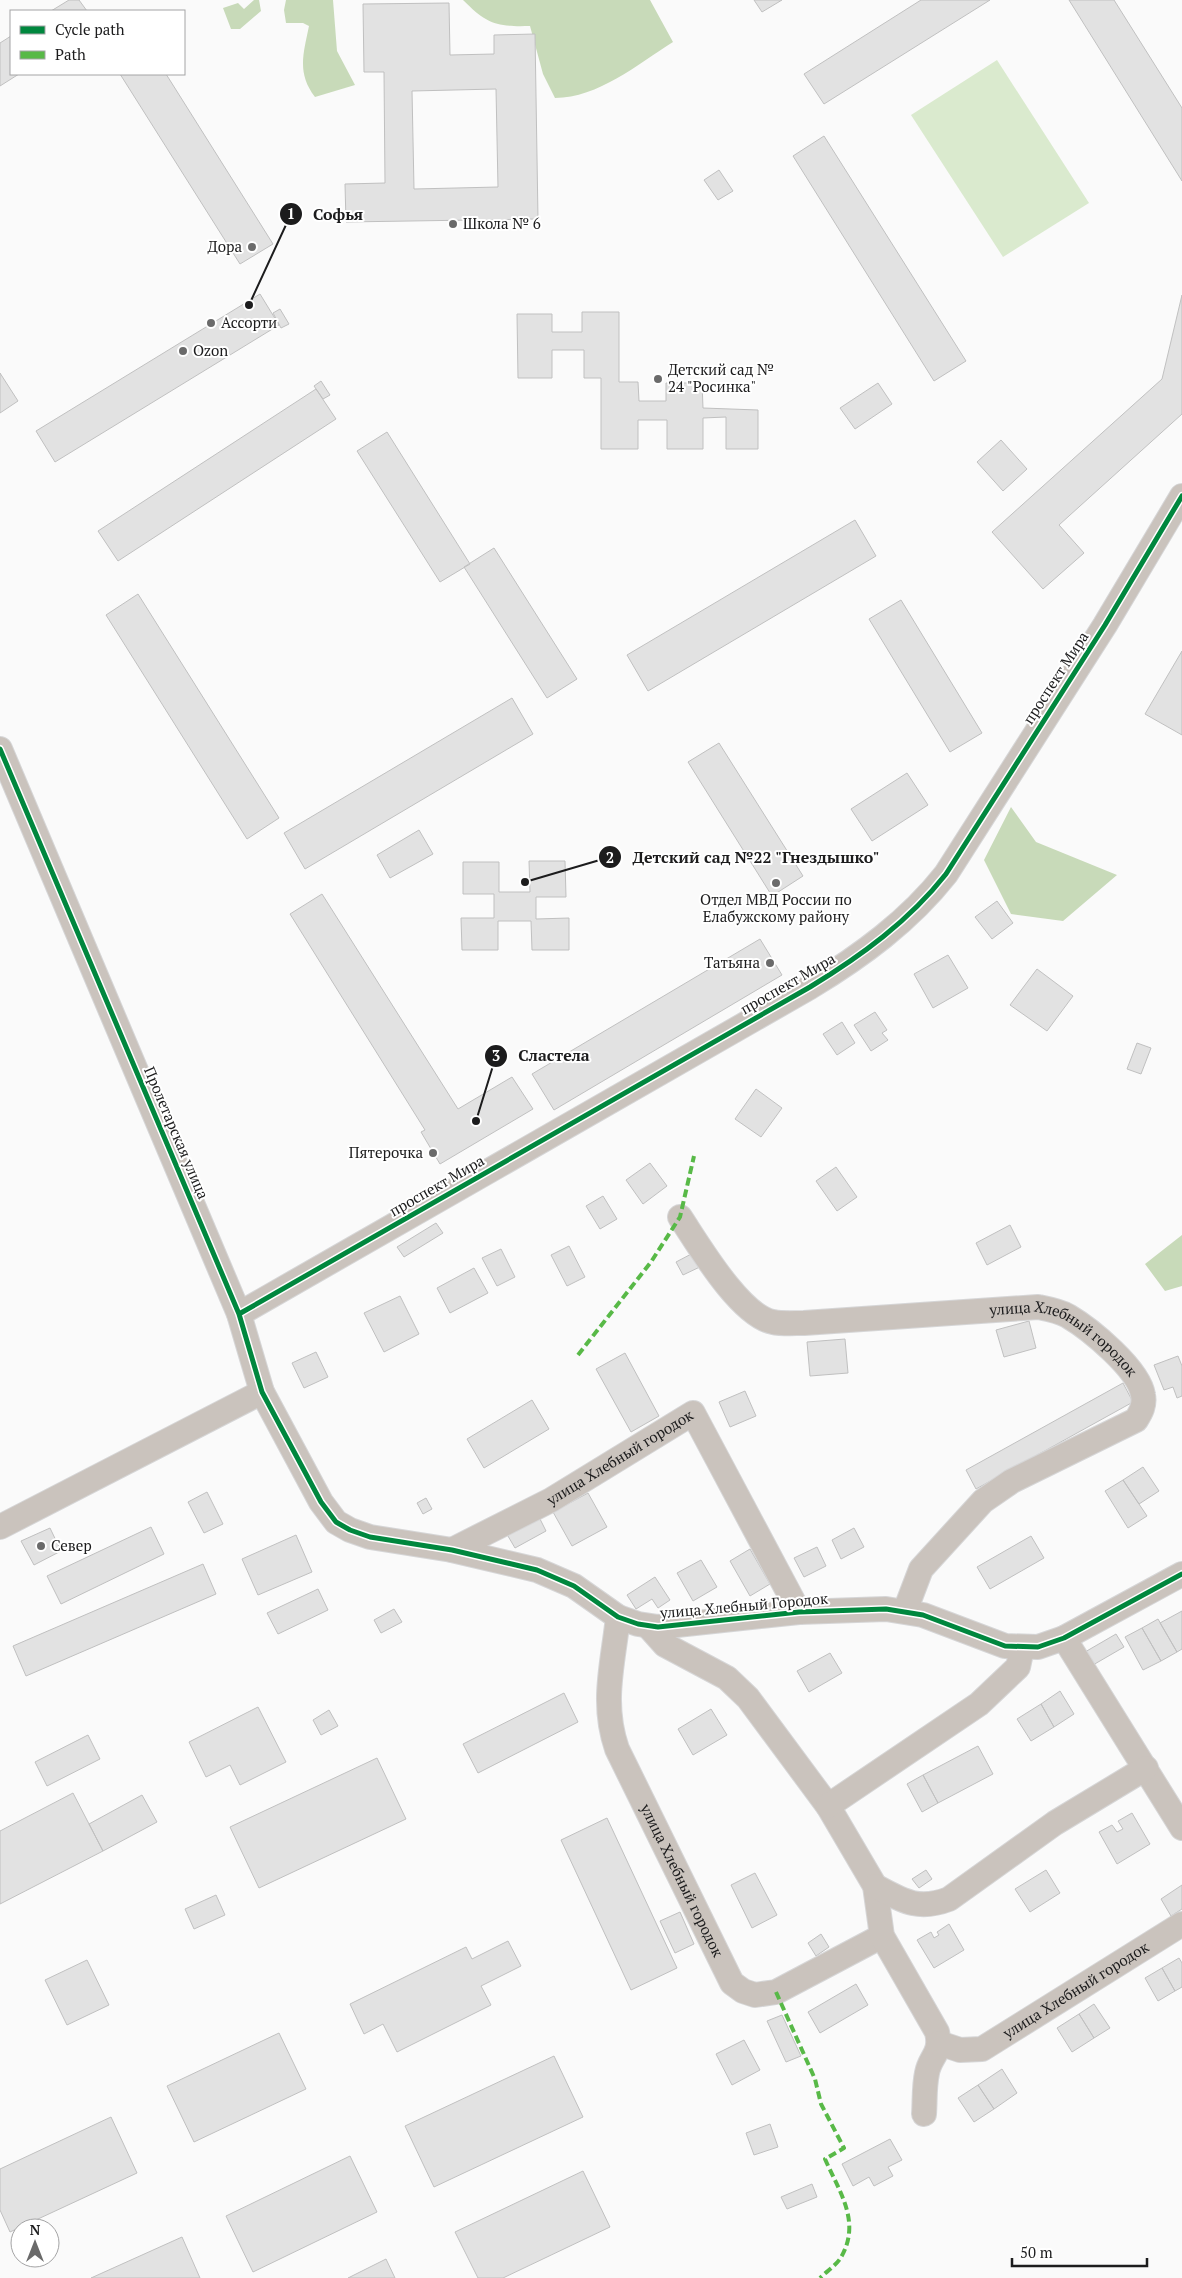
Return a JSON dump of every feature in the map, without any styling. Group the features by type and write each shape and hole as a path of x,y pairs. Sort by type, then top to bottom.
{"street":[{"name":"проспект Мира","path":"238,1314 810,987 844,966 902,921 926,899 951,867 1105,626 1182,496"},
{"name":"Пролетарская улица","path":"0,749 238,1314 262,1392 321,1502 336,1522"},
{"name":"улица Хлебный городок","path":"680,1217 715,1270 745,1306 771,1322 804,1324 963,1312 1045,1309 1067,1316 1087,1330 1122,1359 1140,1386 1144,1404 1136,1420 1012,1481 983,1501 921,1569 905,1611"},
{"path":"0,1527 262,1392"},
{"name":"улица Хлебный городок","path":"452,1550 551,1500 693,1412 799,1612"},
{"name":"улица Хлебный Городок","path":"336,1522 350,1530 370,1537 452,1550 555,1577 588,1594 618,1617 658,1627 799,1612 866,1609 905,1611 924,1615 992,1643 1022,1648 1051,1644 1064,1638 1182,1574"},
{"name":"улица Хлебный городок","path":"618,1617 608,1694 610,1729 617,1749 732,1983 743,1991 755,1994 776,1992 882,1936"},
{"name":"улица Хлебный городок","path":"648,1626 665,1645 727,1678 748,1698 828,1806 875,1886 882,1936 937,2032 940,2042 960,2050 982,2049 1182,1924"},
{"path":"1064,1638 1182,1828"},
{"path":"828,1806 979,1704 1018,1667 1022,1648"},
{"path":"875,1886 914,1904 925,1905 949,1899 1055,1823 1146,1768"},
{"path":"924,2114 927,2071 938,2051 940,2042"}],"green space":[{"path":"254,0 259,0 261,11 240,29 231,29 223,8 238,3 244,9"},
{"path":"286,0 333,0 337,51 355,85 315,97 306,80 303,63 309,26 303,23 286,23 284,10"},
{"path":"463,0 650,0 673,42 602,86 587,92 555,98 543,74 530,26 500,25 486,19"},
{"path":"997,60 1089,203 1003,257 911,115"},
{"path":"1011,807 1036,842 1117,875 1063,921 1011,914 984,860"},
{"path":"1182,1235 1182,1286 1165,1291 1145,1264"}],"building":[{"path":"69,0 79,0 86,10 53,10"},
{"path":"754,0 782,0 762,12"},
{"path":"921,0 990,0 824,104 804,74"},
{"path":"1069,0 1114,0 1182,108 1182,181"},
{"path":"449,3 450,55 494,54 494,35 535,34 538,219 346,222 345,184 385,183 384,72 364,72 363,4","holes":["496,89 498,187 414,189 412,91"]},
{"path":"10,37 10,75 17,75 0,86 0,43"},
{"path":"121,75 167,75 273,244 240,264"},
{"path":"824,136 966,361 934,381 793,156"},
{"path":"719,170 733,191 718,200 704,180"},
{"path":"260,294 279,325 55,462 36,431"},
{"path":"1182,295 1182,414 1059,525 1084,553 1043,589 992,532 1162,379"},
{"path":"280,309 289,324 281,328 273,313"},
{"path":"582,312 619,312 619,382 638,382 639,401 666,401 666,383 702,383 703,408 758,410 758,449 726,449 726,417 703,418 703,449 667,449 667,420 638,420 638,449 601,449 601,378 584,378 584,350 552,350 552,378 518,378 517,314 552,314 552,332 582,332"},
{"path":"0,373 18,401 0,413"},
{"path":"321,381 330,395 323,399 314,386"},
{"path":"878,383 892,404 855,429 840,408"},
{"path":"316,389 336,419 118,561 98,531"},
{"path":"387,432 470,564 440,582 357,451"},
{"path":"1001,440 1027,469 1003,491 977,462"},
{"path":"855,520 876,556 648,691 627,655"},
{"path":"494,548 577,679 547,698 464,567"},
{"path":"138,594 279,818 247,839 106,615"},
{"path":"901,600 982,733 950,752 869,619"},
{"path":"1182,651 1182,735 1145,714"},
{"path":"512,698 533,734 305,869 284,833"},
{"path":"719,743 803,876 772,896 688,762"},
{"path":"907,773 928,805 872,841 851,809"},
{"path":"419,830 433,854 390,878 377,855"},
{"path":"529,861 565,861 566,897 536,897 536,919 569,918 569,950 532,950 531,921 498,921 498,950 462,950 461,918 494,918 494,894 463,894 463,862 499,862 499,892 530,892"},
{"path":"322,894 458,1109 512,1077 533,1109 440,1164 421,1132 425,1130 290,914"},
{"path":"997,901 1013,923 992,939 975,917"},
{"path":"760,939 782,975 554,1110 532,1074"},
{"path":"948,955 968,988 933,1008 914,974"},
{"path":"1037,969 1073,996 1047,1031 1010,1005"},
{"path":"875,1012 887,1030 882,1033 888,1040 871,1051 854,1025"},
{"path":"842,1022 855,1043 837,1055 823,1034"},
{"path":"1137,1043 1151,1048 1141,1074 1127,1069"},
{"path":"756,1089 782,1108 761,1137 735,1119"},
{"path":"650,1163 667,1186 643,1204 626,1180"},
{"path":"836,1167 857,1197 837,1211 816,1181"},
{"path":"603,1196 617,1219 600,1229 586,1206"},
{"path":"436,1223 443,1233 404,1257 397,1247"},
{"path":"1010,1225 1021,1247 987,1265 976,1243"},
{"path":"569,1246 585,1277 567,1286 551,1255"},
{"path":"501,1249 515,1277 497,1286 482,1258"},
{"path":"697,1251 704,1265 683,1275 676,1262"},
{"path":"474,1268 488,1293 450,1313 437,1288"},
{"path":"400,1296 419,1334 384,1352 364,1313"},
{"path":"1029,1321 1036,1348 1004,1357 996,1330"},
{"path":"845,1339 848,1373 810,1376 807,1342"},
{"path":"316,1352 328,1377 304,1388 292,1363"},
{"path":"625,1353 659,1416 631,1432 596,1369"},
{"path":"1178,1356 1182,1366 1182,1396 1177,1398 1173,1387 1164,1390 1154,1365"},
{"path":"1123,1383 1133,1402 976,1489 966,1470"},
{"path":"745,1391 756,1416 730,1427 719,1402"},
{"path":"532,1400 549,1429 484,1468 467,1439"},
{"path":"1143,1467 1159,1491 1139,1504 1123,1480"},
{"path":"1123,1480 1147,1516 1128,1528 1105,1491"},
{"path":"207,1492 223,1524 204,1533 188,1502"},
{"path":"588,1493 607,1527 572,1546 553,1512"},
{"path":"426,1498 432,1509 423,1514 417,1503"},
{"path":"537,1513 546,1531 515,1548 505,1531"},
{"path":"151,1527 164,1554 61,1604 47,1576"},
{"path":"50,1528 61,1551 34,1565 21,1541"},
{"path":"854,1528 864,1547 841,1559 832,1540"},
{"path":"296,1535 312,1572 258,1595 242,1559"},
{"path":"1031,1536 1044,1558 990,1589 977,1567"},
{"path":"817,1547 826,1566 804,1577 794,1558"},
{"path":"750,1549 770,1584 750,1596 730,1561"},
{"path":"701,1560 717,1587 693,1601 677,1573"},
{"path":"203,1564 216,1594 26,1676 13,1646"},
{"path":"655,1577 670,1600 658,1608 652,1599 636,1609 627,1595"},
{"path":"318,1589 328,1610 278,1634 267,1613"},
{"path":"394,1609 402,1622 381,1633 374,1620"},
{"path":"1182,1611 1182,1649 1177,1652 1160,1623"},
{"path":"1158,1619 1177,1652 1161,1661 1142,1628"},
{"path":"1142,1628 1161,1661 1143,1670 1125,1637"},
{"path":"1116,1634 1124,1647 1093,1665 1085,1652"},
{"path":"830,1653 842,1673 809,1692 797,1671"},
{"path":"1060,1691 1074,1714 1054,1727 1041,1704"},
{"path":"564,1693 578,1722 478,1773 463,1744"},
{"path":"1041,1704 1054,1727 1031,1741 1017,1719"},
{"path":"258,1707 286,1762 240,1785 230,1765 206,1777 189,1742"},
{"path":"711,1709 727,1735 693,1755 678,1729"},
{"path":"329,1710 338,1726 321,1735 313,1720"},
{"path":"88,1735 100,1759 47,1786 35,1762"},
{"path":"978,1746 993,1774 938,1803 923,1775"},
{"path":"377,1758 406,1819 259,1888 230,1827"},
{"path":"923,1775 938,1803 922,1812 907,1784"},
{"path":"73,1793 103,1851 0,1904 0,1831"},
{"path":"142,1795 157,1822 103,1851 89,1824"},
{"path":"1132,1813 1150,1844 1117,1864 1099,1832 1112,1825 1117,1832 1123,1829 1118,1821"},
{"path":"607,1818 677,1968 631,1990 561,1840"},
{"path":"926,1870 932,1879 919,1888 912,1879"},
{"path":"1046,1870 1060,1893 1030,1912 1015,1889"},
{"path":"755,1873 777,1915 752,1928 731,1885"},
{"path":"1182,1885 1182,1909 1171,1916 1161,1899"},
{"path":"216,1895 225,1915 194,1929 185,1909"},
{"path":"680,1912 694,1944 675,1953 660,1921"},
{"path":"949,1924 964,1950 934,1968 917,1940 931,1932 934,1938 939,1935 937,1932"},
{"path":"821,1934 829,1947 816,1956 808,1943"},
{"path":"508,1941 521,1966 481,1986 491,2005 397,2052 383,2024 364,2034 350,2004 466,1947 472,1959"},
{"path":"1179,1958 1182,1963 1182,1987 1175,1991 1162,1968"},
{"path":"87,1960 109,2005 67,2025 45,1980"},
{"path":"1162,1968 1175,1991 1158,2001 1145,1978"},
{"path":"856,1984 868,2005 820,2033 808,2012"},
{"path":"1094,2004 1110,2028 1094,2038 1079,2014"},
{"path":"1079,2014 1094,2038 1072,2052 1057,2028"},
{"path":"782,2015 801,2056 786,2062 767,2021"},
{"path":"279,2033 306,2089 194,2142 167,2086"},
{"path":"744,2040 760,2070 732,2085 716,2054"},
{"path":"554,2056 583,2117 434,2187 405,2126"},
{"path":"1002,2069 1017,2093 994,2109 978,2085"},
{"path":"978,2085 994,2109 974,2122 958,2098"},
{"path":"111,2117 137,2173 40,2218 10,2218 10,2232 0,2210 0,2169"},
{"path":"770,2124 778,2147 754,2155 746,2133"},
{"path":"890,2139 902,2160 888,2167 893,2176 874,2186 869,2177 853,2186 842,2164"},
{"path":"350,2156 377,2212 253,2272 226,2216"},
{"path":"583,2171 610,2227 503,2278 478,2278 455,2232"},
{"path":"812,2184 817,2197 787,2209 781,2197"},
{"path":"182,2237 200,2278 91,2278"},
{"path":"386,2259 395,2278 348,2278"}],"marked path":[{"path":"578,1355 651,1262 680,1217 694,1156"},
{"path":"776,1992 815,2079 821,2104 844,2148 825,2159 846,2208 849,2233 840,2259 820,2278"}],"cycle path":[{"path":"239,1314 810,987 848,963 900,922 932,891 946,874 1105,625 1182,496"},
{"path":"0,749 239,1314 262,1392 321,1502 336,1522 350,1530 370,1537 452,1550 537,1570 574,1586 618,1617 638,1624 658,1627 799,1612 886,1609 923,1615 1005,1646 1038,1647 1064,1638 1182,1574"}],"place":[{"name":"Школа № 6","path":"453,224"},
{"name":"Дора","path":"252,247"},
{"name":"Софья","path":"249,305"},
{"name":"Ассорти","path":"211,323"},
{"name":"Ozon","path":"183,351"},
{"name":"Детский сад № 24 \"Росинка\"","path":"658,379"},
{"name":"Детский сад №22 \"Гнездышко\"","path":"525,882"},
{"name":"Отдел МВД России по Елабужскому району","path":"776,883"},
{"name":"Татьяна","path":"770,963"},
{"name":"Сластела","path":"476,1121"},
{"name":"Пятерочка","path":"433,1153"},
{"name":"Север","path":"41,1546"}]}
